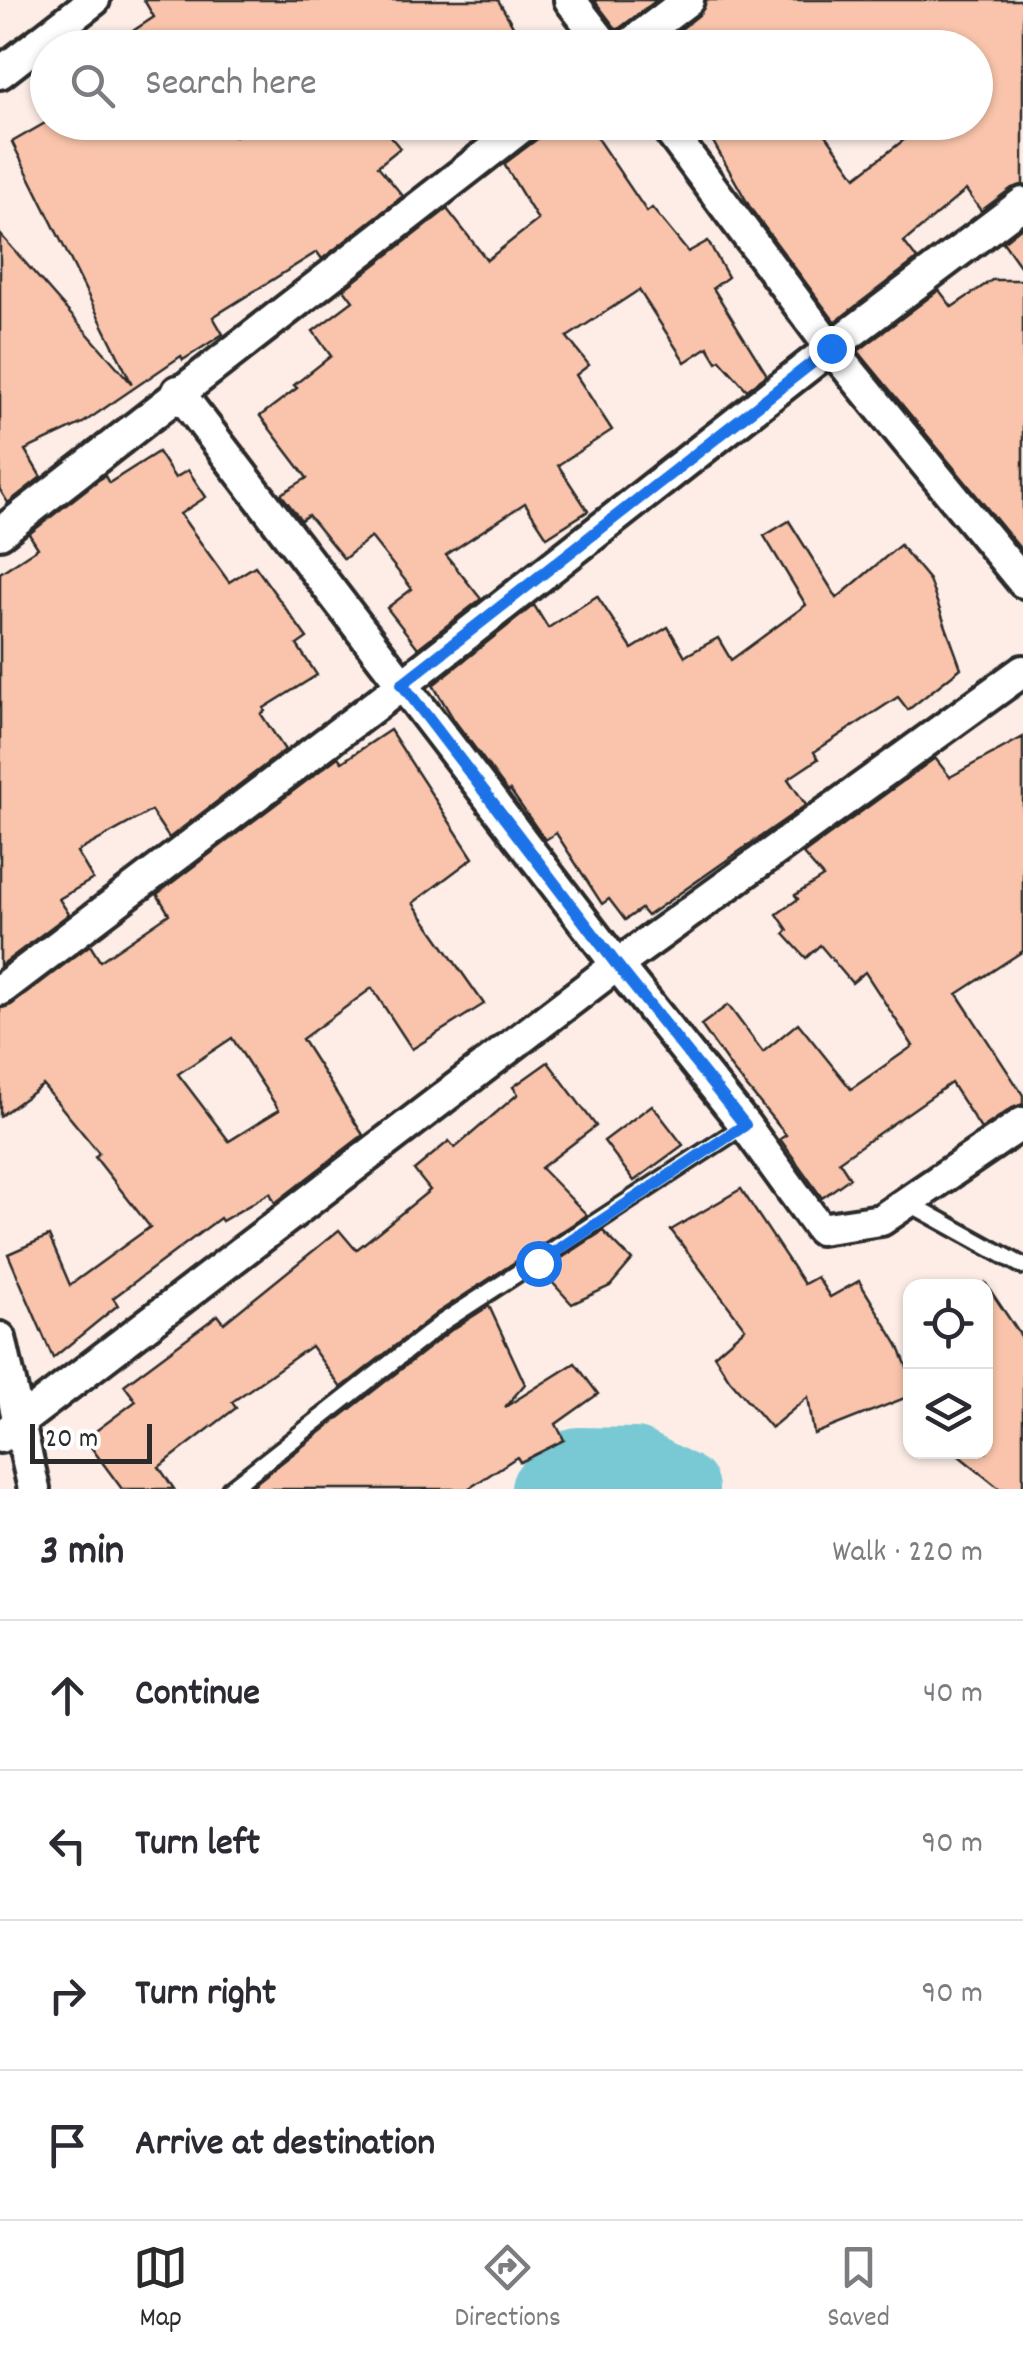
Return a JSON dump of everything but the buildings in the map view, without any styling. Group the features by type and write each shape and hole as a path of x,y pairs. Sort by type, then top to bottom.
{"street":[{"path":"55,30 94,0"},
{"path":"570,0 593,30"},
{"path":"649,30 688,0"},
{"path":"0,73 30,50"},
{"path":"0,533 505,140"},
{"path":"676,140 831,348 1023,582"},
{"path":"0,990 1023,203"},
{"path":"178,392 617,965 745,1125 820,1229 882,1220 1023,1124"},
{"path":"9,1430 617,965 1023,671"},
{"path":"0,1338 9,1430 34,1489"}],"lane":[{"path":"230,1489 444,1322 745,1125"},
{"path":"909,1202 1023,1266"}],"waterway":[{"path":"547,1489 579,1463 635,1464 683,1489"}],"route":[{"path":"538,1263 745,1125 402,684 831,348"}]}
